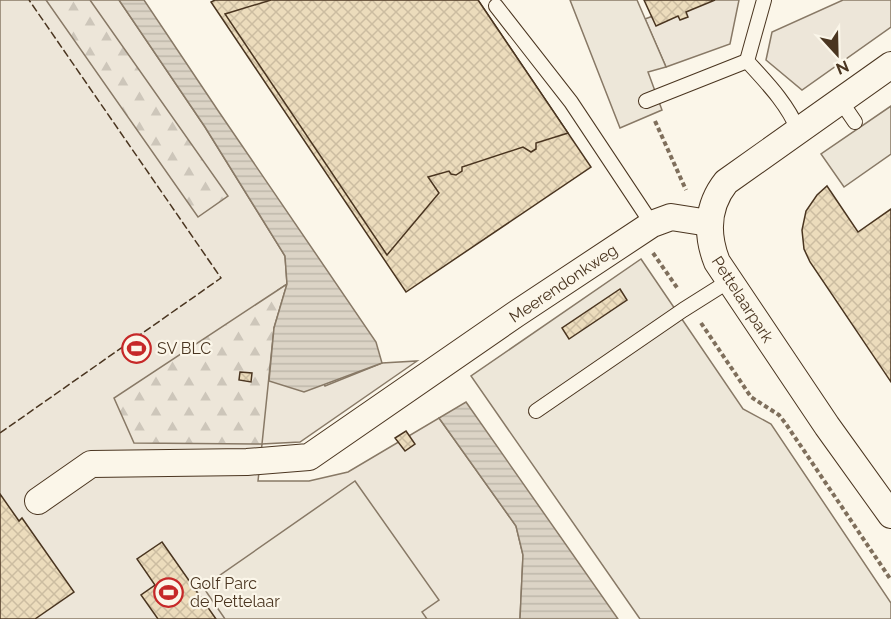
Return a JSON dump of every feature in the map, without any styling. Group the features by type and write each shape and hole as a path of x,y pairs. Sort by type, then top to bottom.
{"street":[{"path":"710,217 713,202 726,182 891,65"},
{"name":"Meerendonkweg","path":"38,501 91,464 247,462 309,457 516,314 646,228 671,217 710,217"},
{"name":"Pettelaarpark","path":"710,217 712,250 729,281 827,426 891,515"}],"lane":[{"path":"747,61 764,0"},
{"path":"496,6 571,102 646,228"},
{"path":"646,101 747,61"},
{"path":"747,61 773,90 792,116 798,129"},
{"path":"840,100 855,122"},
{"path":"536,411 729,281"}],"path":[{"path":"646,101 685,190 710,217"},
{"path":"646,228 678,289"},
{"path":"698,320 751,397 779,416 786,424 891,580"}],"green space":[{"name":"SV BLC","path":"0,0 119,0 205,127 285,256 287,284 278,290 325,386 382,363 417,361 300,442 262,444 258,481 309,481 348,472 439,418 516,526 523,555 520,619 0,619"},
{"path":"46,0 90,0 228,196 198,217"},
{"path":"696,0 739,0 730,44 666,67 645,19"},
{"path":"843,0 891,0 891,27 802,90 766,60 772,32"},
{"path":"287,284 274,328 262,444 134,443 114,398"}],"shaded area":[{"path":"119,0 144,0 376,342 382,363 304,392 269,381 274,328 287,284 285,256 205,127"},
{"path":"570,0 637,0 666,67 648,72 662,110 620,128"},
{"path":"891,106 891,154 844,187 821,154"},
{"path":"641,259 743,409 771,424 891,603 891,619 640,619 471,376"},
{"path":"466,402 618,619 520,619 523,555 516,526 439,418"},
{"path":"355,481 439,600 422,612 427,619 225,619 203,587"}],"building":[{"path":"215,0 478,0 591,167 406,292 211,2"},
{"path":"271,0 478,0 568,133 536,143 536,149 531,152 523,147 462,167 462,171 456,175 449,171 428,177 439,193 387,255 225,14"},
{"path":"644,0 715,0 686,12 688,17 680,20 678,16 656,26"},
{"path":"827,186 858,232 891,209 891,382 810,262 804,249 802,230 806,211 817,195"},
{"path":"620,289 627,300 569,339 562,328"},
{"path":"240,372 252,373 251,382 239,380"},
{"path":"406,431 415,444 405,451 395,438"},
{"path":"0,494 19,521 22,518 74,592 35,619 0,619"},
{"path":"162,542 216,619 158,619 141,595 155,585 137,559"}],"fence":[{"path":"0,433 221,278 29,0"}],"place":[{"name":"SV BLC","path":"136,348"},
{"name":"Golf Parc de Pettelaar","path":"169,592"}]}
